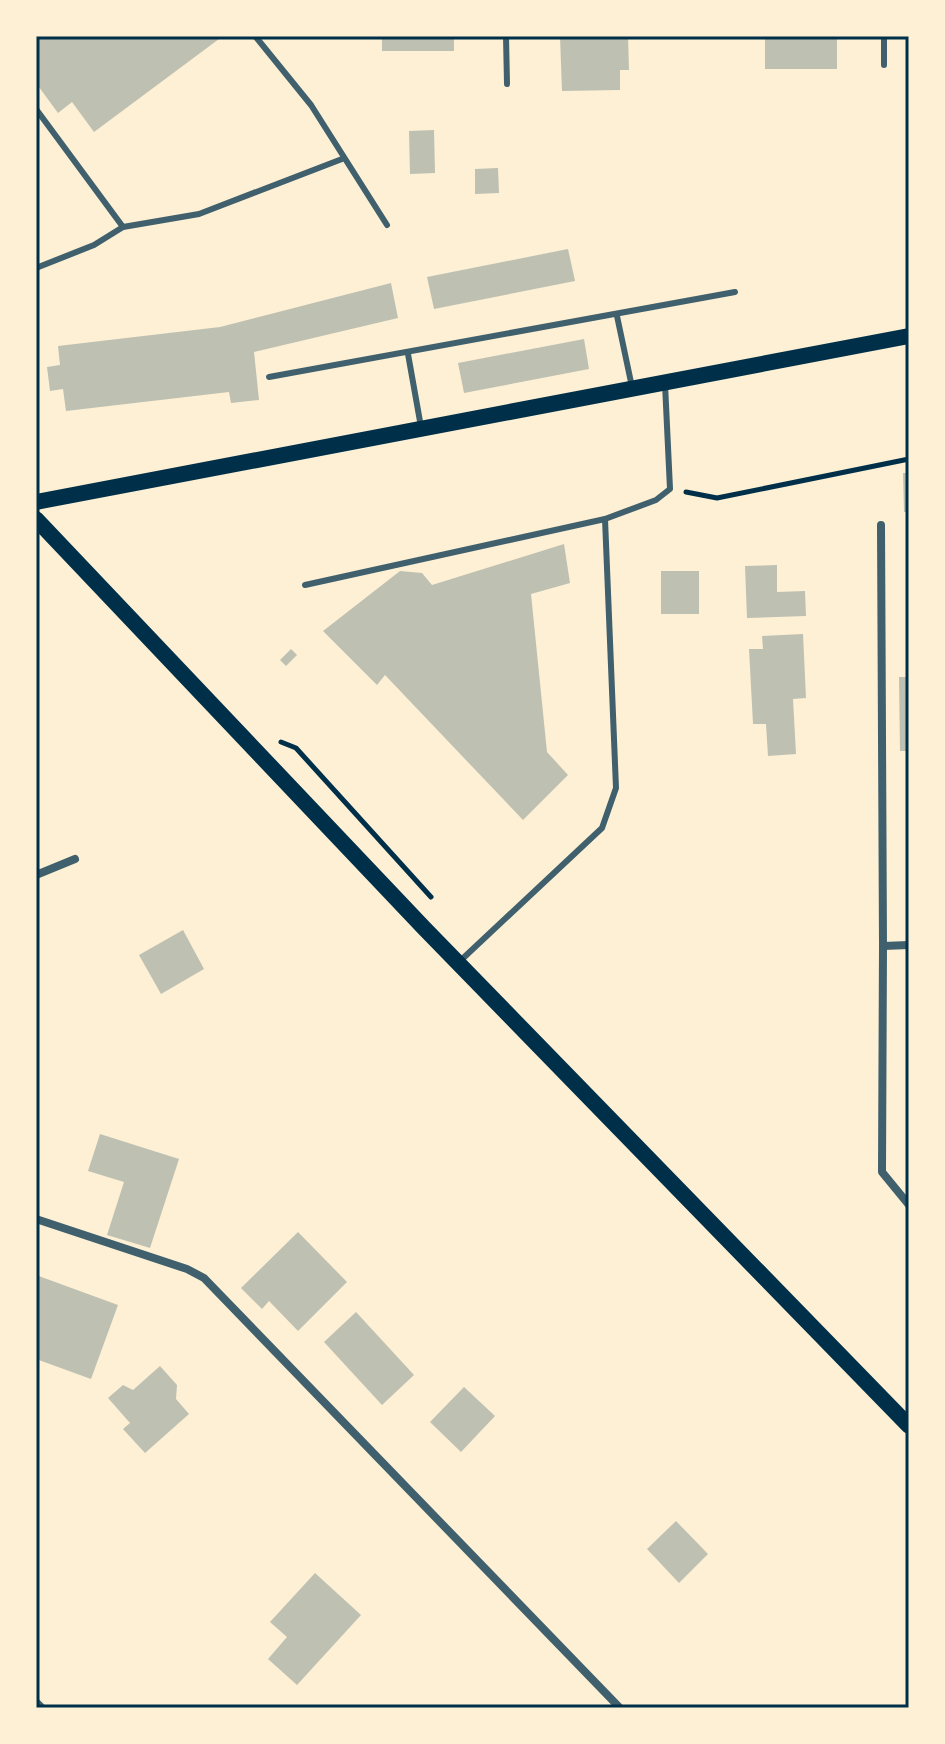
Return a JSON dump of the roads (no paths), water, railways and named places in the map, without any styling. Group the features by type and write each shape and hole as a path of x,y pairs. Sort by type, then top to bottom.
{"main road":[{"path":"36,502 909,336"},
{"path":"36,519 458,963 909,1426"}],"street":[{"path":"881,525 882,1172 909,1205"},
{"path":"36,875 75,859"},
{"path":"883,946 909,945"},
{"path":"36,1219 187,1269 204,1278 620,1708"},
{"path":"36,1702 42,1708"}],"lane":[{"path":"255,36 311,105 342,159 387,225"},
{"path":"506,36 507,84"},
{"path":"884,36 884,65"},
{"path":"36,109 123,227"},
{"path":"36,268 94,245 123,227 199,214 342,159"},
{"path":"269,377 617,316 735,292"},
{"path":"617,316 632,390"},
{"path":"408,354 421,427"},
{"path":"305,585 605,519 656,500 670,489 665,384"},
{"path":"458,963 602,828 612,802 616,788 605,519"}]}
